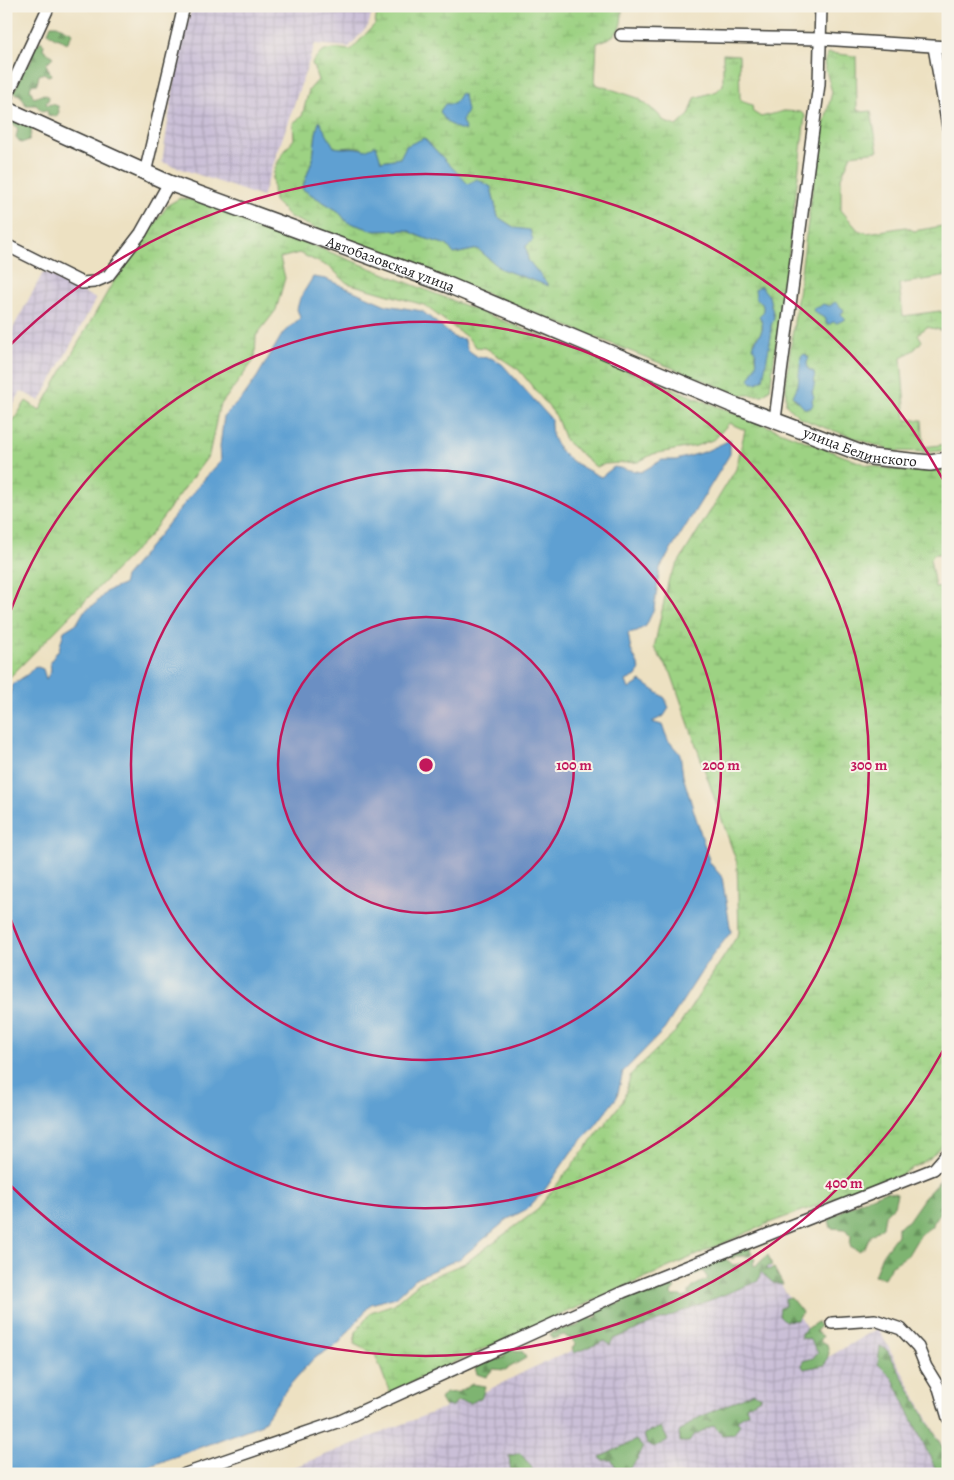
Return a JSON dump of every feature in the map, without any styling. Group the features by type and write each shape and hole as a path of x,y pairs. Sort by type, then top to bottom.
{"street":[{"path":"6,98 49,6"},
{"path":"145,173 184,6"},
{"path":"775,419 819,84 821,6"},
{"path":"621,35 821,39 948,48"},
{"path":"934,47 948,127"},
{"name":"Автобазовская улица","path":"6,109 169,183 448,285 731,404 775,419"},
{"path":"6,244 82,283 94,282 108,276 141,233 169,183"},
{"name":"улица Белинского","path":"775,419 871,457 930,463 948,460"},
{"path":"185,1474 340,1421 623,1292 934,1169 948,1153"},
{"path":"832,1323 875,1320 901,1329 918,1347 926,1367 939,1388 948,1418"}],"shaded area":[{"path":"192,6 374,6 368,26 349,47 315,44 262,197 162,162 178,56"},
{"path":"44,271 96,299 40,401 21,391 6,419 6,341"},
{"path":"769,1264 825,1359 878,1328 948,1456 948,1474 277,1474 484,1392 530,1369"}],"green space":[{"path":"378,6 622,6 618,31 611,37 597,43 595,84 638,98 665,122 677,126 689,115 695,98 717,91 723,85 723,54 739,55 740,98 752,105 753,112 761,117 784,111 801,112 805,116 770,389 763,395 740,395 462,284 333,236 290,217 274,201 273,177 278,162 294,139 293,123 302,116 309,90 318,80 312,63 324,51 351,50 375,24","holes":["319,122 334,147 362,148 381,161 400,158 424,138 468,185 491,187 498,217 515,228 526,246 528,260 548,285 501,269 478,249 455,254 447,245 421,237 407,230 375,231 347,222 338,211 302,189 313,158","769,296 774,317 771,326 771,337 757,383 754,371 757,365 754,341 762,330 759,316 764,311 762,303 756,297"]},
{"path":"51,25 57,25 73,33 67,43 48,32"},
{"path":"41,41 44,45 43,49 53,57 46,64 51,75 48,76 44,73 39,75 37,84 31,85 30,89 34,98 44,94 49,99 46,103 47,105 58,106 59,112 56,117 48,115 47,110 42,111 36,105 26,105 21,96 14,92 26,65 29,65 32,59 30,57 36,45"},
{"path":"828,53 856,56 857,110 863,112 871,111 878,151 851,155 841,178 841,210 858,230 867,233 906,227 914,231 948,225 948,276 899,284 903,316 940,311 948,315 948,328 944,331 927,327 918,334 922,341 915,349 901,358 906,420 922,420 924,447 948,444 948,450 929,452 892,451 812,423 799,417 786,404 786,380 818,149 832,92 824,63","holes":["805,354 808,369 814,372 812,400 799,402 793,397 798,385"]},
{"path":"6,114 33,126 29,140 21,143 16,137 18,129 9,121 6,127"},
{"path":"180,198 201,202 284,234 864,464 906,471 948,469 948,554 935,554 930,559 935,587 948,586 948,669 942,689 948,690 948,711 941,716 948,725 948,1139 931,1157 901,1175 769,1223 461,1359 390,1393 375,1354 354,1344 356,1332 371,1312 394,1304 420,1282 465,1263 536,1211 623,1101 631,1074 675,1032 739,933 737,863 671,673 654,648 669,578 736,469 745,430 729,423 715,439 696,446 653,454 638,462 605,464 596,467 565,440 556,416 519,370 486,348 476,347 468,338 424,305 347,283 331,268 299,253 280,258 285,278 276,310 256,336 255,359 219,407 209,455 150,535 6,681 6,432 26,401 40,410 112,284 168,205"},
{"path":"948,1171 948,1199 931,1227 920,1235 908,1255 891,1266 884,1278 874,1276 882,1255 897,1235 897,1228 908,1221 924,1198"},
{"path":"886,1191 897,1194 894,1206 885,1215 883,1227 870,1236 865,1247 859,1251 850,1246 851,1236 845,1229 831,1228 829,1220 835,1215 856,1203"},
{"path":"751,1246 750,1251 752,1254 750,1256 735,1256 733,1259 728,1256 726,1259 733,1265 745,1263 752,1257 755,1259 753,1265 757,1266 768,1255 772,1265 766,1267 767,1270 774,1268 783,1285 773,1283 761,1272 758,1281 613,1339 610,1345 605,1341 574,1353 572,1348 576,1345 571,1338 564,1335 552,1339 550,1334 558,1330 577,1326 589,1316 591,1319 598,1316 596,1311 613,1303 616,1305 677,1274 715,1262 719,1253","holes":["703,1271 708,1279 694,1286 689,1292 689,1296 683,1298 681,1296 672,1296 671,1293 675,1288 672,1286 673,1283 677,1284"]},
{"path":"791,1298 802,1312 797,1320 785,1321 779,1315 780,1308 785,1306 785,1299"},
{"path":"817,1322 820,1326 816,1332 823,1336 820,1341 827,1344 829,1353 825,1365 804,1369 802,1366 803,1361 813,1358 818,1352 809,1339 801,1338 801,1333"},
{"path":"880,1346 887,1350 948,1457 948,1474 938,1474 893,1379 878,1364"},
{"path":"509,1349 523,1352 526,1358 505,1370 493,1369 486,1377 477,1374 475,1368 487,1361 501,1359"},
{"path":"472,1384 485,1386 482,1397 471,1403 457,1401 452,1407 444,1406 440,1399 445,1393 459,1392"},
{"path":"753,1393 762,1397 746,1406 748,1413 737,1420 740,1424 734,1434 722,1435 714,1425 694,1435 689,1442 680,1442 679,1432 698,1418"},
{"path":"661,1427 668,1440 655,1447 647,1444 644,1434"},
{"path":"636,1440 643,1448 626,1473 617,1469 612,1460 602,1460 600,1457"},
{"path":"520,1453 535,1474 511,1473 509,1456"}],"water":[{"path":"461,93 464,95 467,111 462,121 466,131 450,124 440,111 445,104 454,104"},
{"path":"319,121 334,147 365,150 376,145 381,161 400,158 406,146 424,138 468,184 477,179 491,187 498,217 515,228 530,230 533,240 526,246 528,260 549,286 501,269 478,249 454,254 447,245 421,237 407,230 375,231 347,222 338,211 302,189 313,158"},
{"path":"313,277 326,279 386,305 422,311 455,338 464,339 468,350 478,357 491,358 502,364 551,419 554,441 559,449 574,462 601,477 614,467 641,472 662,460 676,460 704,452 730,440 730,454 660,568 654,609 646,626 628,633 631,650 640,669 636,676 626,681 629,689 641,681 665,698 669,708 664,716 652,722 662,725 668,740 680,754 683,776 710,863 722,877 731,932 709,960 664,1030 623,1072 617,1097 595,1126 572,1151 544,1191 527,1209 508,1219 461,1258 416,1278 396,1297 371,1304 339,1343 313,1359 288,1387 262,1424 129,1474 6,1474 6,698 9,696 13,684 28,674 35,666 43,669 46,679 51,671 50,662 59,649 64,631 77,623 84,611 95,604 107,591 123,585 125,577 221,461 220,446 224,416 243,397 283,333 300,318 297,309 300,298"},
{"path":"761,286 769,296 774,317 763,379 757,383 752,383 749,379 757,359 753,347 762,330 759,316 764,311 762,303 756,298 755,289"},
{"path":"835,302 844,310 841,314 846,319 837,323 826,324 826,319 814,312 813,308 823,304 830,306"},
{"path":"805,354 809,358 807,363 808,369 814,372 812,392 814,397 811,408 804,408 793,396 798,385 801,356"}]}
